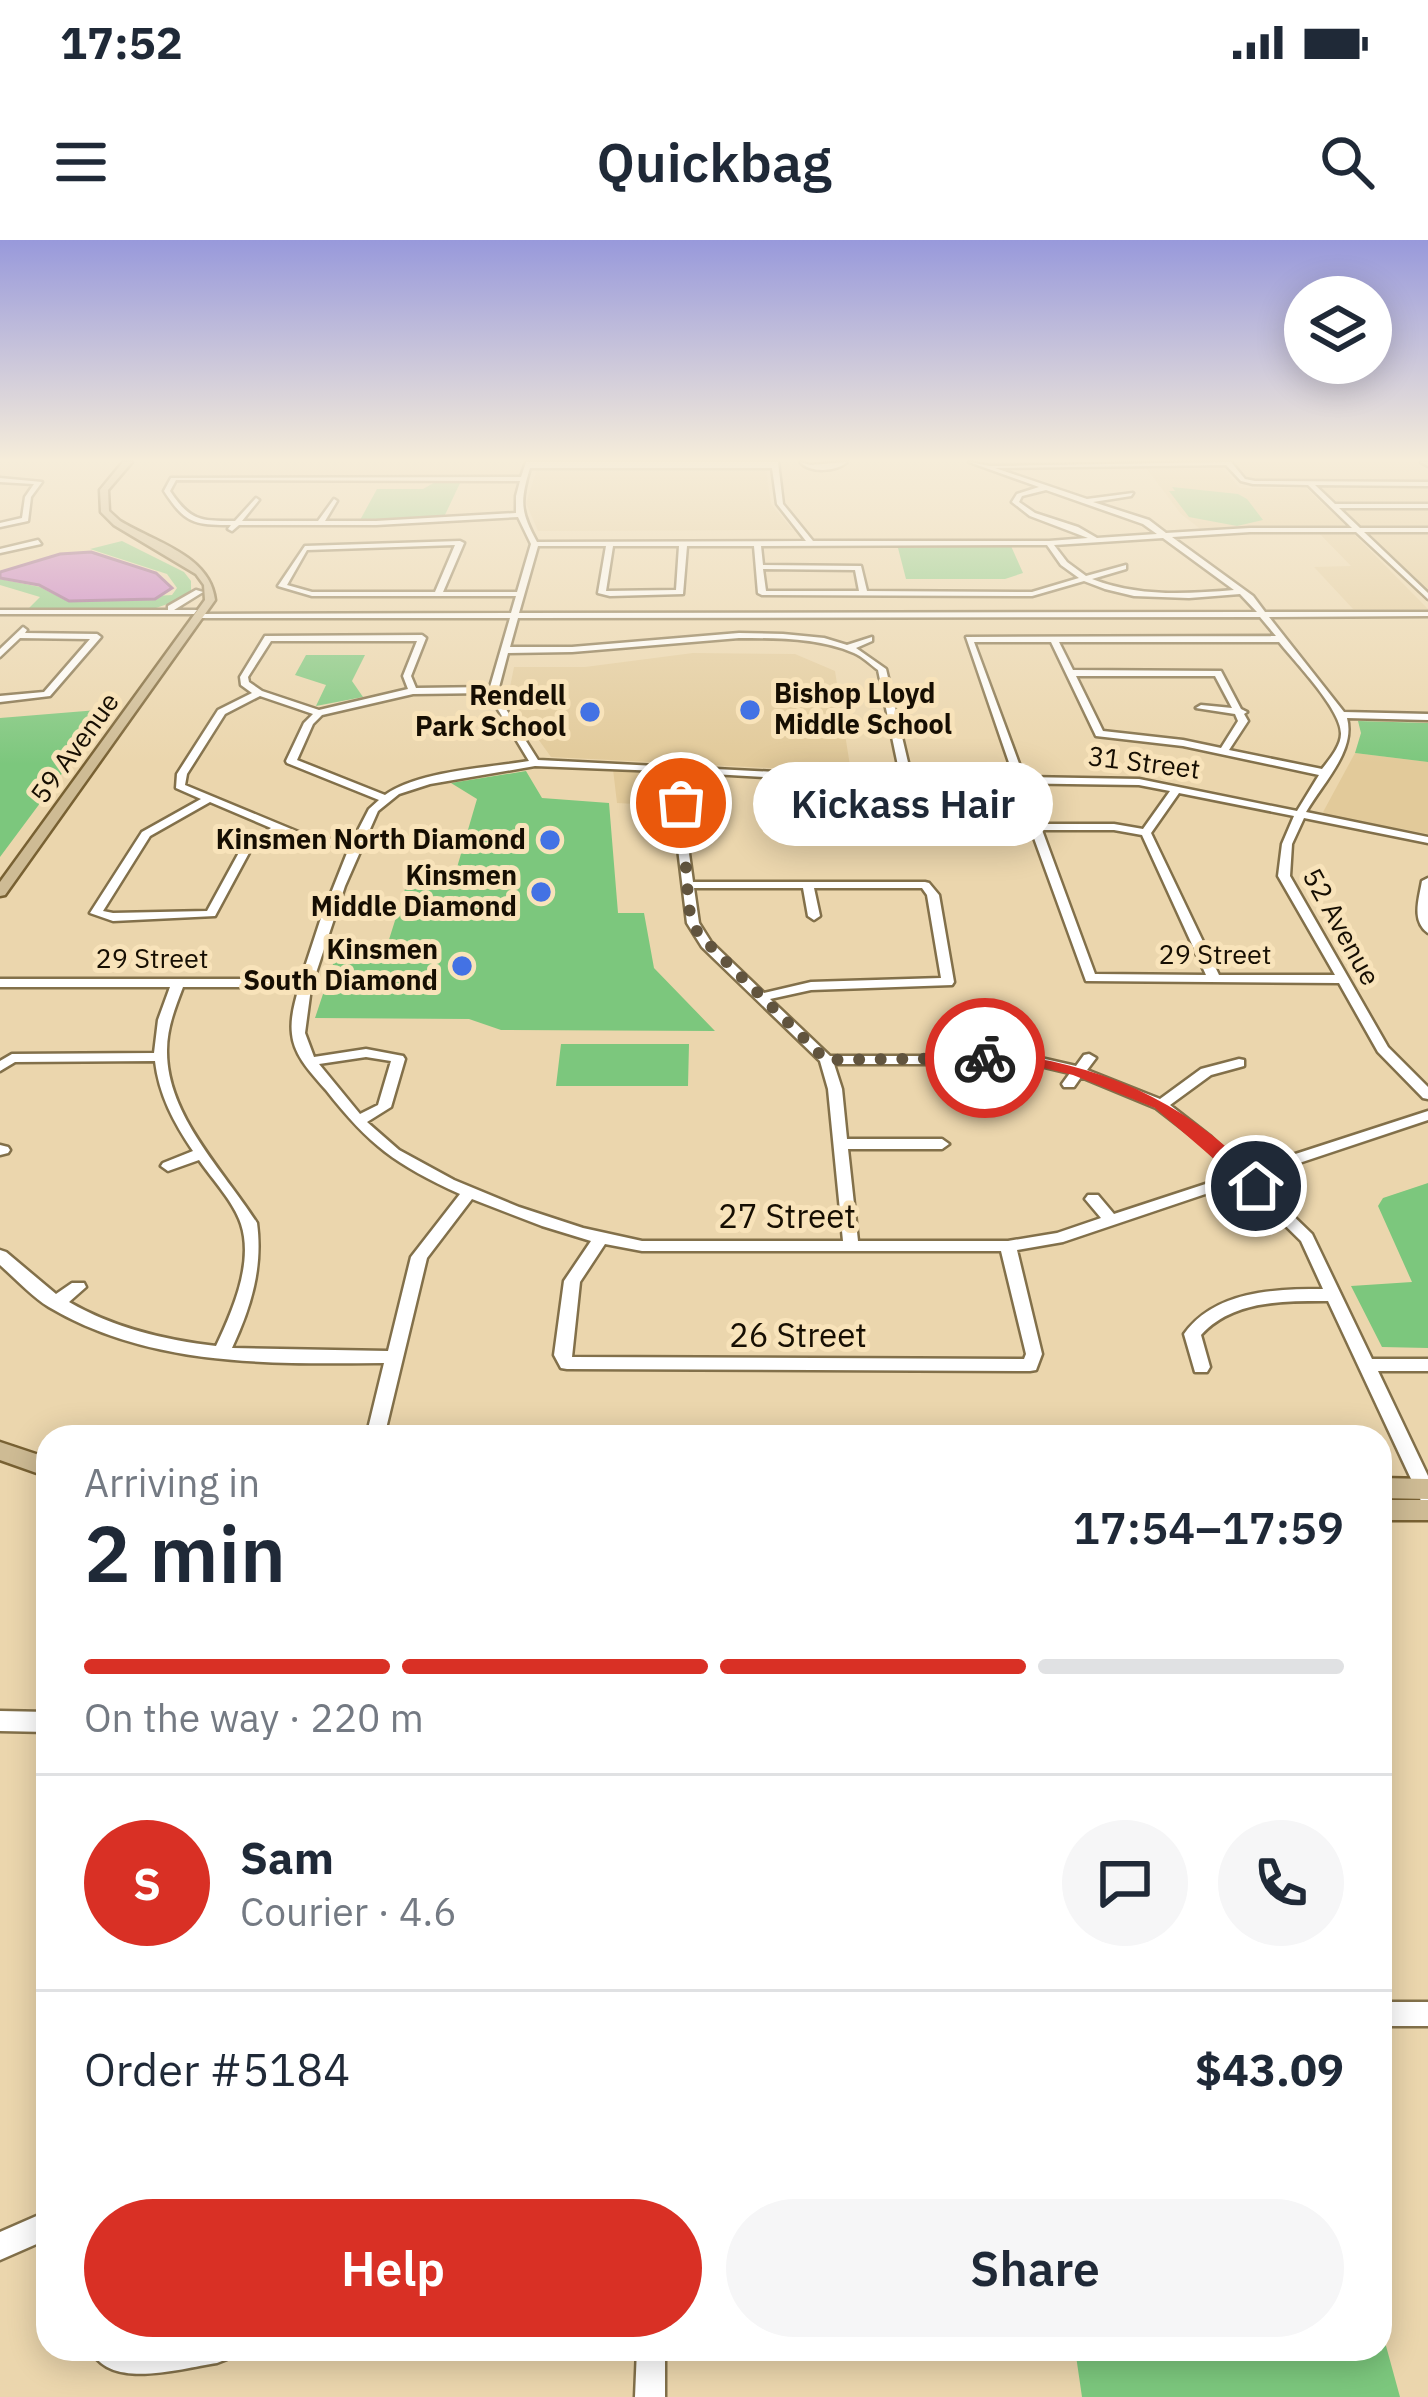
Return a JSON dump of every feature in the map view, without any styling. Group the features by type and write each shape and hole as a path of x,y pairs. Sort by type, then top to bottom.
{"main road":[{"path":"185,563 210,583 197,614"},
{"name":"59 Avenue","path":"1,892 197,614"},
{"path":"0,1447 36,1460"},
{"path":"1392,1490 1427,1496"},
{"path":"1392,1506 1427,1496"}],"street":[{"path":"296,563 282,586 301,593 519,594"},
{"path":"438,593 451,563"},
{"path":"529,563 493,690 535,763"},
{"path":"607,563 602,593 669,594 680,592 682,563"},
{"path":"758,563 760,592 1032,594 1123,567"},
{"path":"1061,563 1127,594 1241,592"},
{"path":"1201,563 1262,614 1341,715 1428,717"},
{"path":"1392,563 1428,597"},
{"path":"758,568 858,568 864,593"},
{"path":"358,594 368,574"},
{"path":"0,654 39,614 170,609 193,600 197,614"},
{"path":"128,612 240,616 1428,614"},
{"path":"0,614 349,614"},
{"path":"146,616 240,616"},
{"path":"0,699 47,694 97,635 18,635"},
{"path":"320,713 254,690 244,677 265,642 284,637 422,638 407,676 412,691"},
{"path":"506,650 685,637 791,637 869,657 882,669 916,818 913,827"},
{"path":"846,649 869,639"},
{"path":"1054,639 1099,734 1325,773"},
{"path":"1018,778 969,640 1281,639"},
{"path":"1069,673 1218,673 1242,712 1243,722 1223,752"},
{"path":"254,690 221,712 182,774 181,785 277,829 320,843 356,847"},
{"path":"359,1121 384,1107 398,1059 384,1054 338,1055 310,1062 296,1016 356,847 370,815 385,799 296,765 292,756 309,723 320,713 412,691 493,690"},
{"path":"1201,708 1242,712"},
{"name":"52 Avenue","path":"1341,715 1346,733 1283,854 1284,876 1383,1049 1428,1095"},
{"name":"31 Street","path":"385,799 428,781 535,763 907,778 1107,779 1177,788 1428,840"},
{"path":"691,771 680,811 698,934 826,1060 842,1144 850,1245"},
{"path":"1177,788 1146,832 1214,978"},
{"path":"203,797 146,834 100,906 99,915 212,914 246,849 277,829"},
{"name":"29 Street","path":"1146,832 1036,826 1090,978 1341,979"},
{"path":"1428,881 1422,914 1428,929"},
{"path":"688,885 925,885 933,895 948,982 811,986 763,998"},
{"path":"808,885 814,916"},
{"name":"29 Street","path":"0,983 304,983"},
{"path":"178,983 164,1010 158,1057 166,1095 249,1222 254,1246 249,1284 220,1354"},
{"path":"6,1062 158,1057"},
{"path":"826,1060 998,1058 1079,1071 1161,1105 1298,1225 1427,1496"},
{"name":"27 Street","path":"310,1062 359,1121 395,1154 470,1191 599,1241 642,1246 1008,1246 1058,1238 1428,1115"},
{"path":"1161,1105 1206,1072 1239,1063"},
{"path":"842,1144 942,1144"},
{"path":"168,1166 202,1153"},
{"path":"378,1425 419,1257 470,1191"},
{"path":"1094,1199 1110,1219"},
{"name":"26 Street","path":"599,1241 572,1281 562,1355 567,1363 1030,1365 1034,1354 1008,1246"},
{"path":"0,1256 20,1277 88,1322 146,1340 220,1354 394,1357"},
{"path":"56,1303 78,1287"},
{"path":"1201,1366 1192,1334 1200,1322 1269,1295 1334,1295"},
{"path":"1368,1365 1428,1365"},
{"path":"0,1721 36,1722"},
{"path":"1392,2014 1428,2014"},
{"path":"0,2246 36,2230"},
{"path":"650,2397 651,2361"}],"shaded area":[{"path":"31,563 124,563 156,573 172,588 155,599 69,601 39,585 0,578 0,572"},
{"path":"1348,563 1382,563 1428,609 1353,609 1314,567 1351,566"},
{"path":"1400,563 1428,563 1428,589"},
{"path":"693,653 795,654 835,671 851,772 551,757 508,697 514,667 585,667"},
{"path":"1355,753 1428,762 1428,834 1322,814"},
{"path":"613,769 681,775 672,806 617,803"}],"green space":[{"path":"132,563 165,563 191,581 191,596 153,609 29,608 40,597 0,585 0,579 40,587 67,601 172,595 177,588 167,574"},
{"path":"902,563 1018,563 1023,573 1005,579 906,579"},
{"path":"306,655 365,655 352,681 363,697 316,706 326,685 295,675"},
{"path":"110,709 0,857 0,718"},
{"path":"1358,721 1428,723 1428,762 1355,753 1361,733"},
{"path":"526,771 542,798 609,803 618,913 644,913 654,968 715,1031 501,1030 469,1019 315,1018 338,949 386,949 405,889 451,888 477,799 451,783"},
{"path":"561,1044 689,1044 688,1086 556,1086"},
{"path":"1428,1183 1428,1348 1382,1347 1351,1286 1412,1282 1378,1206 1383,1198"},
{"path":"1077,2361 1390,2361 1400,2397 1082,2397"}],"way so far":[{"path":"681,803 689,909 698,934 826,1060 985,1058"}],"place":[{"name":"Bishop Lloyd Middle School","path":"750,710"},
{"name":"Rendell Park School","path":"590,712"},
{"name":"Kickass Hair","path":"681,803"},
{"name":"Kinsmen North Diamond","path":"550,840"},
{"name":"Kinsmen Middle Diamond","path":"541,892"},
{"name":"Kinsmen South Diamond","path":"462,966"}],"route":[{"path":"985,1058 1032,1060 1078,1071 1161,1105 1256,1186"}]}
